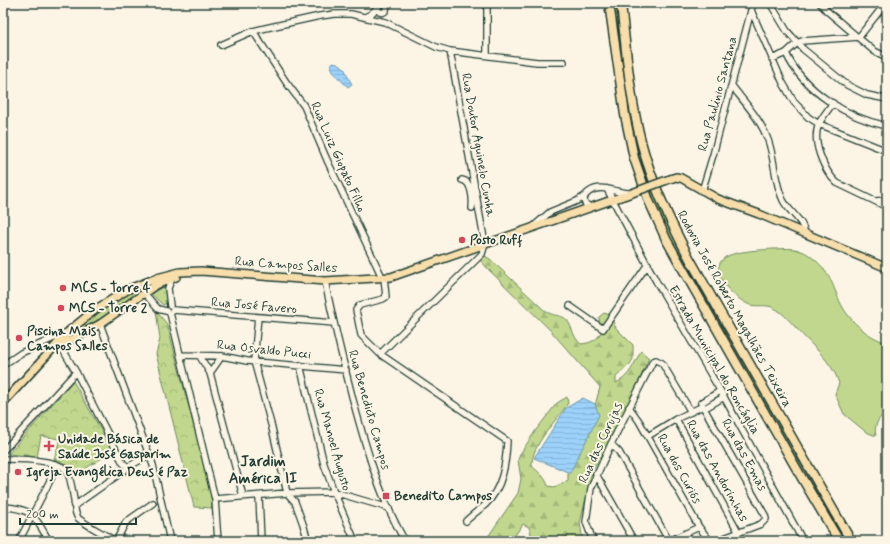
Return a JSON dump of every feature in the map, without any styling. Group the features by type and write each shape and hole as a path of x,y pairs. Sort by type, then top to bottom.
{"highway":[{"name":"Rodovia José Roberto Magalhães Teixeira","path":"608,3 631,145 642,182 658,220 680,264 839,541"},
{"name":"Rodovia José Roberto Magalhães Teixeira","path":"621,3 636,116 642,145 653,180 669,218 691,261 851,541"},
{"path":"624,3 625,41"}],"main road":[{"name":"Rua Campos Salles","path":"50,352 69,331 81,321 96,309 122,293 148,281 160,280 180,272 222,272 325,281 391,276 676,177 681,178 702,191"},
{"path":"702,191 887,268"},
{"path":"3,403 50,352 60,345 100,324 145,294 160,280 172,279 192,272"},
{"path":"145,294 142,288 148,281"},
{"path":"122,293 135,291 138,294 138,298"},
{"name":"Rua Campos Salles","path":"60,345 81,321"}],"street":[{"path":"487,3 487,55"},
{"name":"Rua Paulinio Santana","path":"702,191 732,86 753,3"},
{"path":"770,3 796,43 847,85 867,95 887,99"},
{"path":"820,3 827,11 874,51 887,57"},
{"path":"772,59 786,53 796,43 806,40 858,37 885,4"},
{"path":"366,17 382,8"},
{"path":"373,19 382,8"},
{"path":"382,8 388,23"},
{"path":"751,10 783,83 794,102 808,117 819,124 887,151"},
{"path":"221,45 253,31 335,14 351,14 388,23 436,47 450,51 538,62 564,62"},
{"name":"Rua Luiz Giopato Filho","path":"253,31 286,82 304,106 327,160 383,277 386,297 360,305 356,310 361,335 380,354"},
{"name":"Rua Doutor Aguinelo Cunha","path":"450,51 485,244"},
{"path":"786,53 801,77 833,103 858,118 887,126"},
{"path":"732,86 764,131 771,150 781,195 791,212 803,225 804,233"},
{"path":"833,103 819,124 816,133 822,160 830,177 843,187 887,207"},
{"path":"462,180 466,180 469,183 472,208"},
{"path":"534,226 550,212 577,201 586,196 589,192 598,188 632,193"},
{"path":"604,202 608,196 607,189"},
{"name":"Estrada Municipal do Roncáglia","path":"607,189 656,281 724,397 803,541"},
{"path":"586,196 584,202 590,207"},
{"path":"873,201 887,200"},
{"path":"466,521 486,504 495,493 501,480 507,459 507,441 380,354 482,254 485,244"},
{"path":"570,306 603,329 648,264"},
{"path":"172,279 168,288 170,310 215,499 218,541"},
{"path":"160,280 168,288"},
{"name":"Rua Benedicto Campos","path":"325,281 346,370 372,465 389,508 405,541"},
{"path":"145,294 158,308 170,310"},
{"name":"Rua José Favero","path":"170,310 334,323"},
{"path":"258,318 254,361 272,428 287,493 295,502 308,541"},
{"path":"100,324 153,466 170,541"},
{"path":"3,365 39,344 69,331"},
{"path":"39,344 49,348 50,352"},
{"path":"60,345 76,372 126,469"},
{"name":"Rua Osvaldo Pucci","path":"180,355 222,356 254,361 346,370"},
{"path":"199,355 210,373 243,496"},
{"path":"210,373 222,356"},
{"name":"Rua das Corujas","path":"593,541 586,522 591,488 596,474 651,362 656,360 662,363 691,412"},
{"name":"Rua Manoel Augusto","path":"300,365 324,464 355,541"},
{"path":"3,452 76,372"},
{"path":"703,406 720,391"},
{"path":"648,436 676,419 724,397"},
{"name":"Rua das Emas","path":"703,406 765,515 766,519 761,524 739,533"},
{"name":"Rua dos Curiós","path":"629,407 648,436 699,527 710,541"},
{"name":"Rua das Andorinhas","path":"676,419 739,533"},
{"path":"611,444 618,452 669,541 699,527"},
{"path":"74,506 126,469 149,455"},
{"path":"3,459 38,460 58,465 67,471 75,501 74,506 79,518 115,541 126,522 153,503"},
{"path":"19,541 58,465"},
{"path":"596,474 634,541"},
{"path":"215,499 287,493 334,492 389,508"},
{"path":"259,496 261,541"},
{"path":"3,507 19,508 32,514 49,541"},
{"path":"716,541 739,533"}],"green space":[{"path":"612,3 618,3 630,95 661,205 849,541 842,541 677,252 643,176 631,133"},
{"path":"773,249 798,250 806,253 814,259 828,274 841,304 854,323 866,333 887,343 887,411 877,422 875,429 876,436 866,432 844,414 835,394 839,383 832,368 822,355 787,318 778,310 771,307 753,306 744,302 726,286 721,279 719,265 727,256 746,251"},
{"path":"485,256 544,310 550,314 565,318 571,326 576,339 581,344 589,343 597,338 602,328 599,323 599,317 604,313 610,315 616,328 633,345 633,359 630,364 616,377 616,383 625,377 634,365 641,351 649,358 616,432 593,469 580,523 583,541 527,541 531,533 529,527 523,524 511,541 485,541 518,493 521,479 518,460 520,454 557,403 567,397 568,403 540,441 533,458 532,466 543,477 548,486 554,487 568,481 566,466 593,413 600,387 550,330 479,259"},
{"path":"163,285 167,303 163,305 151,294"},
{"path":"136,291 137,295 88,328 70,336 80,325 124,294"},
{"path":"156,311 167,324 211,491 212,508 194,507 156,354 160,339"},
{"path":"73,381 113,451 69,479 70,466 54,459 60,439 41,436 37,457 8,454"}],"water":[{"path":"333,62 341,65 345,70 352,84 348,87 333,71 331,65"},
{"path":"583,398 595,404 599,415 570,473 534,458 566,408"}],"waterway":[{"path":"3,4 7,3"}],"place":[{"name":"Posto Ruff","path":"462,240"},
{"name":"MCS - Torre 4","path":"63,288"},
{"name":"MCS - Torre 2","path":"61,308"},
{"name":"Piscina Mais Campos Salles","path":"19,338"},
{"name":"Unidade Básica de Saúde José Gasparim","path":"49,446"},
{"name":"Igreja Evangélica Deus é Paz","path":"18,472"},
{"name":"Benedito Campos","path":"386,496"}],"district":[{"name":"Jardim América II","path":"263,470"}]}
